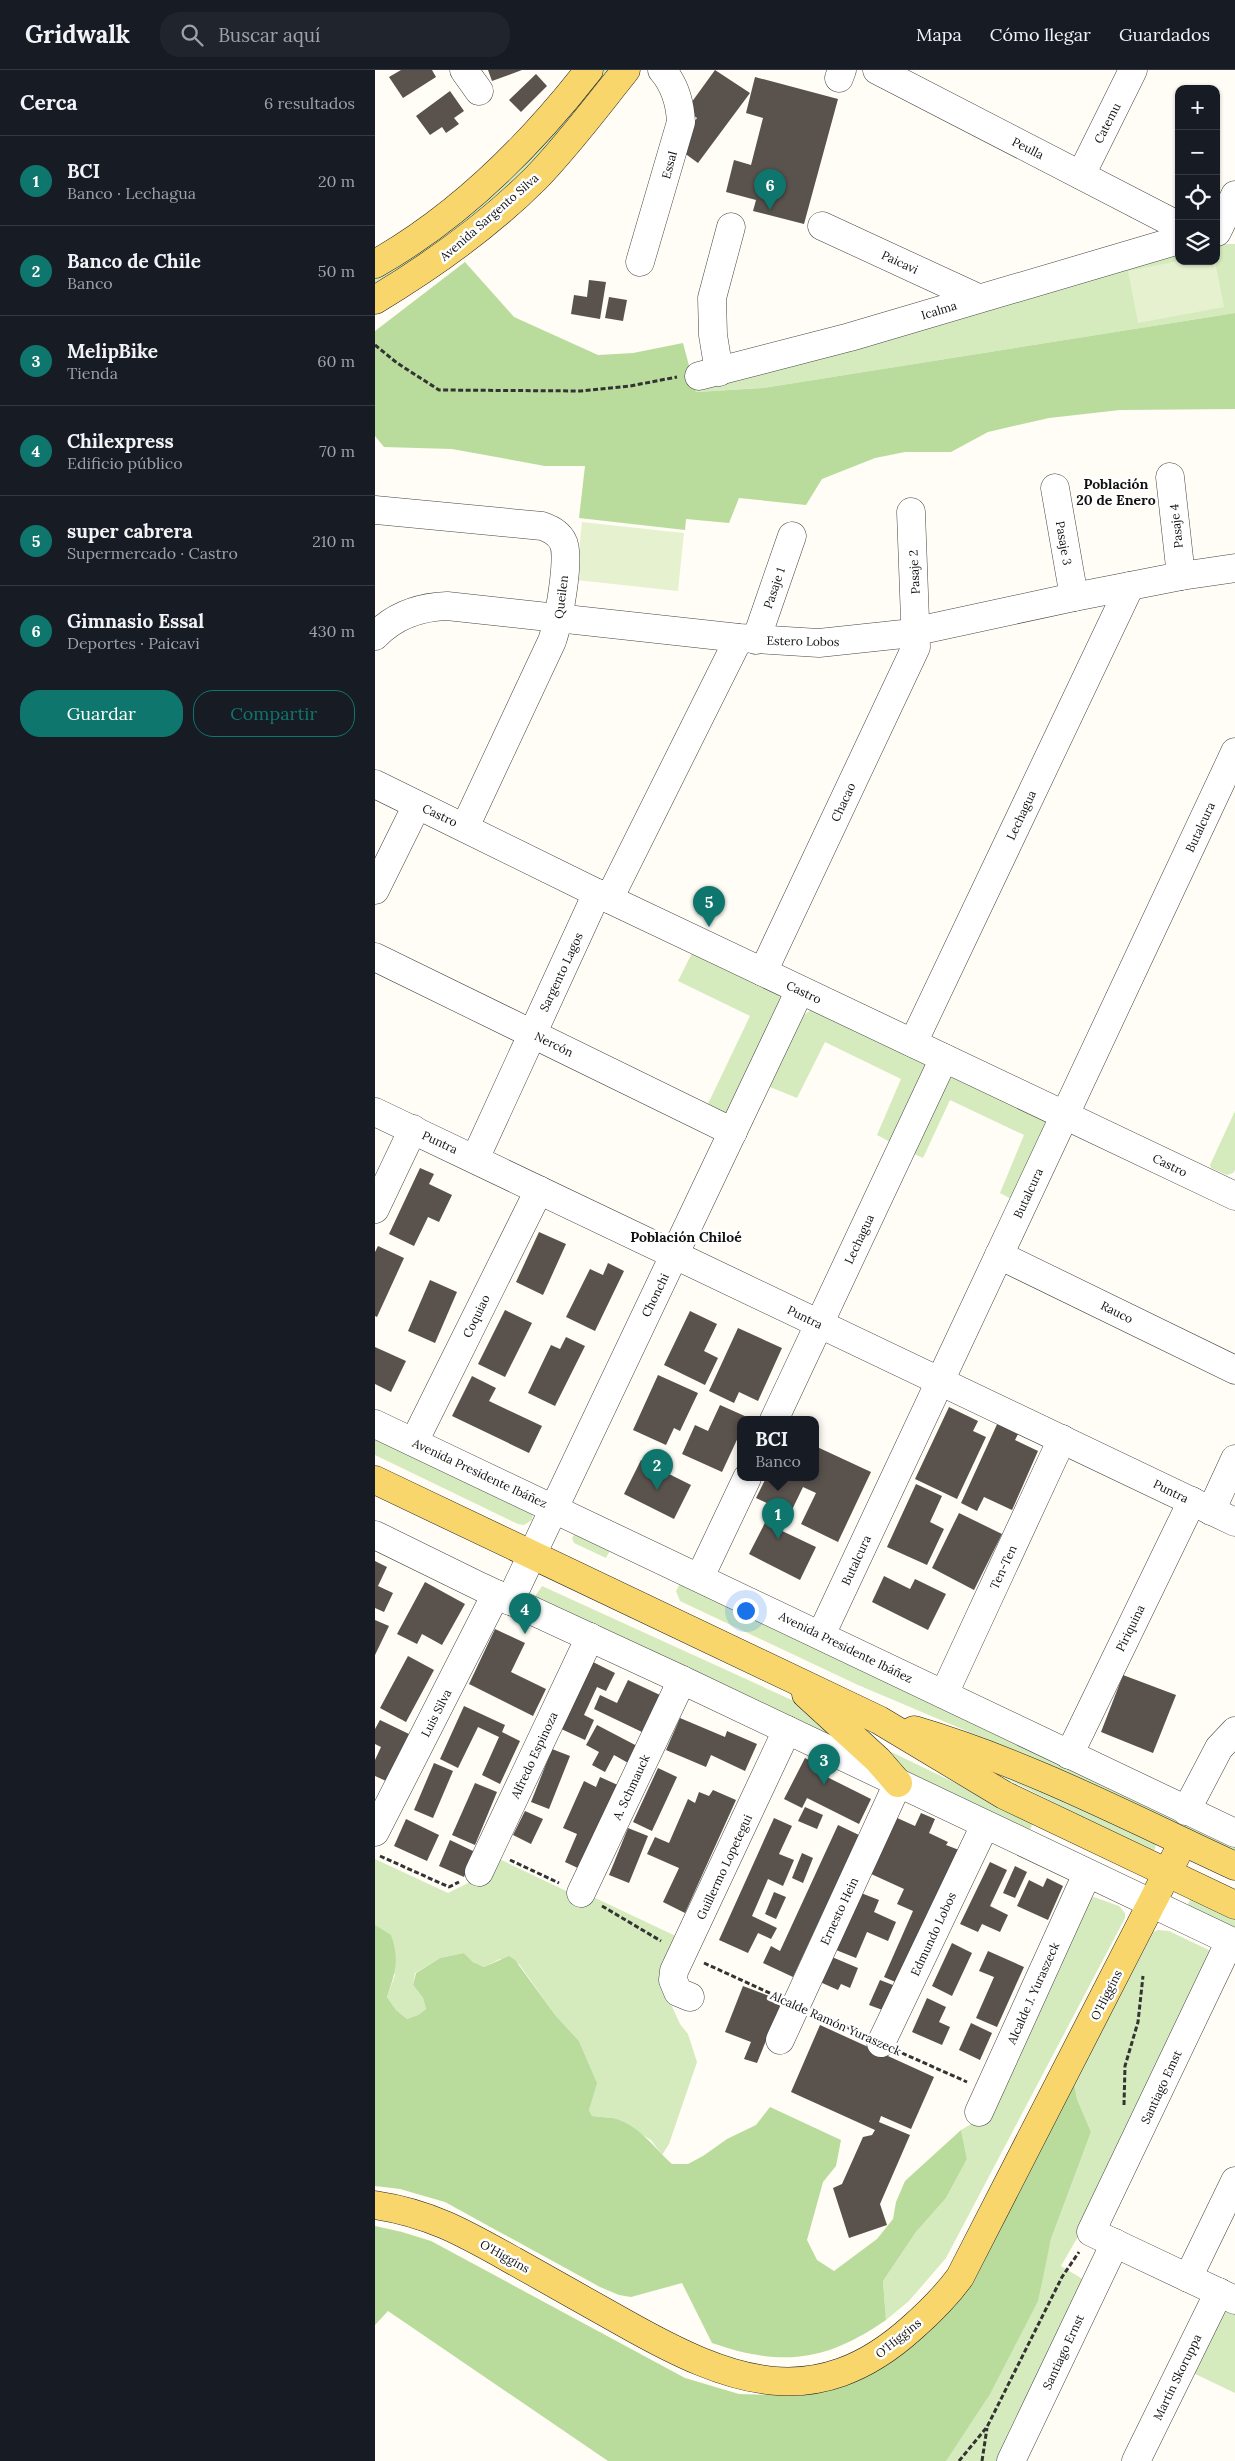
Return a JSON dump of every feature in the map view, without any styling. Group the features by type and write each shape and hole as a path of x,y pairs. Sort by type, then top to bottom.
{"main road":[{"path":"375,264 425,232 488,183 547,122 589,70"},
{"name":"Avenida Sargento Silva","path":"375,300 449,252 518,195 559,152 626,70"},
{"path":"375,1480 879,1720 1005,1795 1235,1905"},
{"path":"787,1676 878,1760 898,1783"},
{"path":"879,1720 995,1756 1087,1796 1235,1866"},
{"name":"O'Higgins","path":"375,2205 409,2211 453,2228 643,2334 692,2359 715,2368 741,2376 784,2381 817,2379 846,2371 864,2363 892,2346 937,2305 960,2277 1153,1905 1183,1842"}],"street":[{"name":"Essal","path":"640,262 681,122 681,108 677,95 671,81 662,70"},
{"name":"Peulla","path":"877,70 1175,224"},
{"name":"Catemu","path":"1081,175 1133,70"},
{"path":"1220,224 1235,195"},
{"name":"Paicavi","path":"822,226 978,298"},
{"path":"709,374 713,335 712,298 731,227"},
{"path":"1220,232 1235,232"},
{"name":"Icalma","path":"709,374 1175,241"},
{"name":"Pasaje 4","path":"1170,477 1181,576"},
{"name":"Pasaje 3","path":"1055,488 1074,597"},
{"name":"Queilen","path":"375,510 542,526 551,529 563,542 566,551 559,618 552,641 465,827"},
{"name":"Pasaje 2","path":"911,512 917,632"},
{"name":"Pasaje 1","path":"748,639 792,536"},
{"name":"Estero Lobos","path":"375,636 389,622 399,617 430,607 447,606 748,639 819,644 917,632 1074,597 1181,576 1235,568"},
{"name":"Lechagua","path":"913,1043 1130,586"},
{"name":"Chacao","path":"763,972 916,647 917,632"},
{"name":"Sargento Lagos","path":"475,1159 533,1034 603,896 748,639"},
{"name":"Butalcura","path":"821,1635 1235,752"},
{"name":"Castro","path":"375,784 603,896 1234,1194"},
{"path":"375,890 417,805"},
{"name":"Nercón","path":"375,957 733,1132"},
{"name":"Chonchi","path":"503,1597 531,1554 554,1508 800,990"},
{"name":"Lechagua","path":"776,1416 944,1058"},
{"name":"Puntra","path":"375,1112 1213,1511"},
{"path":"375,1208 413,1130"},
{"name":"Coquiao","path":"413,1442 539,1190"},
{"name":"Rauco","path":"999,1255 1235,1370"},
{"name":"Avenida Presidente Ibáñez","path":"375,1424 700,1577 1186,1811 1234,1830"},
{"name":"Ten-Ten","path":"944,1694 1062,1439"},
{"name":"Piriquina","path":"1069,1755 1213,1511 1235,1459"},
{"path":"700,1577 746,1481"},
{"path":"375,1535 1232,1942"},
{"name":"Luis Silva","path":"375,1832 503,1597"},
{"name":"Alfredo Espinoza","path":"484,1861 590,1637"},
{"name":"A. Schmauck","path":"581,1893 682,1680"},
{"name":"Guillermo Lopetegui","path":"691,1997 678,1992 673,1980 683,1954 787,1730"},
{"path":"1186,1811 1219,1748 1235,1731"},
{"name":"Ernesto Hein","path":"780,2040 898,1783"},
{"name":"Edmundo Lobos","path":"881,2043 985,1825"},
{"name":"Alcalde J. Yuraszeck","path":"984,2102 1087,1874"},
{"name":"Santiago Emst","path":"1103,2238 1232,1942"},
{"path":"1189,2278 1235,2181"},
{"path":"1103,2238 1227,2296"},
{"name":"Santiago Ernst","path":"1011,2461 1103,2238"},
{"name":"Martín Skoruppa","path":"1136,2461 1227,2296"}],"path":[{"path":"375,345 397,363 439,390 581,391 709,374"},
{"path":"375,1854 449,1887 484,1861"},
{"name":"Alcalde Ramón Yuraszeck","path":"484,1861 581,1893 683,1954 881,2043 984,2102"},
{"path":"1124,2108 1125,2066 1138,2022 1143,1969"},
{"path":"959,2461 987,2427 1062,2277 1103,2238"},
{"path":"982,2461 987,2427"}],"green space":[{"path":"601,70 613,70 544,153 463,227 375,287 375,277"},
{"path":"1220,244 1235,244 1235,313 763,388 695,392 696,388 1175,253 1175,265 1220,265"},
{"path":"465,262 514,317 598,355 633,353 683,343 696,392 763,388 1235,313 1235,409 1120,410 1049,418 988,432 951,452 905,452 875,458 822,479 806,505 739,498 729,523 686,519 685,530 579,518 585,466 545,466 452,449 384,447 375,436 375,331"},
{"path":"1175,262 1175,265 1216,265 1224,307 1138,323 1128,271"},
{"path":"582,522 684,533 678,591 576,580"},
{"path":"692,953 778,993 782,1002 729,1116 707,1106 750,1016 678,981"},
{"path":"812,1009 926,1065 892,1143 877,1135 901,1079 825,1042 797,1098 770,1087 798,1024 804,1015"},
{"path":"956,1078 1050,1122 1019,1203 1000,1193 1024,1135 950,1100 923,1158 912,1153 947,1080"},
{"path":"1235,1111 1235,1170 1227,1175 1211,1168 1210,1165"},
{"path":"375,1431 533,1514 532,1520 524,1525 518,1524 375,1455"},
{"path":"576,1532 613,1545 606,1558 574,1543 572,1538"},
{"path":"683,1578 1235,1842 1235,1852 1035,1760 858,1685 680,1601 676,1591"},
{"path":"542,1586 794,1701 818,1715 865,1753 534,1598"},
{"path":"881,1747 1034,1821 1028,1834 911,1778"},
{"path":"981,1762 1156,1843 1155,1849 1151,1852 980,1765"},
{"path":"493,1856 581,1898 589,1895 682,1939 669,2000 680,2024 688,2034 697,2062 669,2144 662,2155 651,2140 612,2118 592,2116 589,2110 596,2081 579,2041 556,2016 519,1964 500,1959 484,1967 473,1962 464,1953 440,1958 415,1973 413,1985 423,1998 426,2009 418,2015 407,2019 396,2010 387,1997 395,1975 375,1925 375,1859 448,1893 480,1877"},
{"path":"1094,1897 1119,1906 1125,1913 1125,1918 946,2258 909,2301 886,2320 883,2281 916,2232 946,2198 967,2159 961,2130 978,2120 1090,1899"},
{"path":"1192,1897 1235,1915 1235,1929 1190,1908 1188,1904"},
{"path":"375,1925 391,1935 396,1959 387,1997 396,2010 407,2019 418,2015 426,2009 423,1998 413,1985 416,1973 440,1958 464,1953 473,1962 484,1967 509,1956 515,1960 556,2016 579,2041 597,2083 589,2110 592,2116 612,2118 630,2125 672,2164 688,2164 703,2156 727,2139 756,2125 770,2107 841,2140 836,2166 823,2182 807,2240 817,2260 834,2271 877,2239 893,2219 896,2202 905,2181 961,2130 967,2159 946,2198 916,2232 883,2281 886,2320 843,2345 823,2352 782,2357 737,2351 712,2343 682,2283 631,2297 619,2295 600,2287 445,2202 400,2189 375,2186"},
{"path":"1158,1930 1169,1931 1213,1952 1087,2221 1061,2266 1081,2278 1085,2286 1001,2461 946,2461 1045,2264 1051,2239 1091,2132 1077,2099 1073,2078 1150,1933"},
{"path":"1073,2078 1077,2099 1091,2132 1051,2239 1038,2301 990,2394 946,2461 608,2461 388,2311 375,2325 375,2226 431,2241 685,2378 739,2394 800,2396 827,2389 890,2358"},
{"path":"1221,2298 1235,2304 1235,2393 1187,2370"}],"building":[{"path":"401,70 432,70 436,77 403,98 389,77"},
{"path":"488,70 522,70 492,81"},
{"path":"715,70 750,93 698,163 676,147 697,118 686,110"},
{"path":"536,74 547,86 521,112 509,100"},
{"path":"755,77 838,99 804,224 753,211 756,200 726,192 734,160 751,165 763,118 746,113"},
{"path":"450,91 464,111 454,118 459,124 446,133 442,127 430,135 416,116"},
{"path":"589,280 606,282 600,319 571,314 574,295 587,297"},
{"path":"609,297 627,300 623,321 605,318"},
{"path":"420,1168 434,1174 429,1184 452,1195 439,1222 428,1217 414,1246 389,1234"},
{"path":"539,1232 566,1244 543,1295 516,1282"},
{"path":"378,1246 404,1258 377,1317 375,1316 375,1252"},
{"path":"608,1263 624,1271 595,1331 566,1317 590,1269 603,1275"},
{"path":"430,1280 457,1292 435,1343 408,1331"},
{"path":"505,1310 532,1323 505,1377 478,1364"},
{"path":"690,1311 717,1324 704,1351 718,1358 705,1385 664,1365"},
{"path":"738,1328 782,1348 758,1401 739,1392 734,1403 709,1391"},
{"path":"566,1337 585,1346 555,1406 528,1393 551,1345 560,1349"},
{"path":"375,1347 406,1361 391,1392 375,1384"},
{"path":"658,1375 698,1393 680,1431 674,1428 666,1445 633,1430"},
{"path":"472,1376 496,1388 489,1401 542,1426 529,1453 452,1416"},
{"path":"720,1405 745,1416 737,1416 737,1440 722,1472 682,1454 695,1425 708,1431"},
{"path":"949,1407 978,1421 973,1431 986,1437 957,1499 915,1479"},
{"path":"999,1420 1020,1430 1015,1440 1038,1451 1012,1510 984,1497 977,1511 961,1503"},
{"path":"819,1448 871,1472 838,1542 801,1524 816,1493 803,1487 790,1514 756,1498 764,1481 819,1481"},
{"path":"641,1460 691,1485 674,1519 624,1494"},
{"path":"916,1484 942,1496 930,1522 944,1529 927,1565 887,1547"},
{"path":"773,1507 788,1515 780,1530 816,1547 800,1580 749,1554"},
{"path":"959,1513 1002,1534 974,1590 932,1568"},
{"path":"375,1561 387,1567 378,1586 393,1593 384,1612 375,1608"},
{"path":"884,1576 910,1589 915,1579 946,1594 928,1630 872,1602"},
{"path":"425,1582 465,1604 442,1645 422,1634 417,1644 397,1634"},
{"path":"375,1620 389,1626 375,1655"},
{"path":"495,1629 525,1643 511,1672 546,1689 533,1716 469,1684"},
{"path":"408,1656 434,1670 406,1722 380,1708"},
{"path":"589,1660 615,1673 606,1691 597,1687 584,1715 594,1720 585,1740 557,1727"},
{"path":"1123,1675 1176,1695 1153,1753 1101,1732"},
{"path":"628,1680 660,1695 642,1732 594,1709 600,1695 617,1703"},
{"path":"464,1706 505,1725 502,1732 520,1741 500,1784 482,1775 499,1737 478,1727 458,1768 440,1759"},
{"path":"680,1718 725,1737 727,1731 757,1744 745,1771 711,1755 706,1767 666,1750"},
{"path":"380,1720 409,1734 386,1781 375,1776 375,1760 381,1747 375,1744 375,1729"},
{"path":"597,1725 639,1747 630,1764 614,1755 605,1772 592,1765 599,1752 586,1745"},
{"path":"552,1749 570,1756 549,1809 531,1802"},
{"path":"805,1758 824,1768 821,1774 871,1799 859,1824 807,1798 802,1808 784,1799"},
{"path":"434,1763 453,1771 433,1818 414,1810"},
{"path":"658,1768 677,1777 652,1831 633,1822"},
{"path":"600,1777 620,1786 582,1870 565,1862 577,1834 563,1828 584,1781 596,1787"},
{"path":"475,1783 497,1792 475,1845 452,1835"},
{"path":"713,1790 736,1800 685,1913 663,1902 679,1868 647,1854 655,1837 669,1843 688,1799 695,1803 699,1792 709,1796"},
{"path":"805,1807 823,1815 817,1829 798,1821"},
{"path":"525,1811 543,1819 531,1844 513,1835"},
{"path":"921,1813 935,1819 929,1833 948,1842 946,1845 959,1850 900,1984 884,1977 913,1911 897,1904 904,1889 869,1873 895,1817 915,1826"},
{"path":"774,1818 792,1826 779,1854 794,1860 783,1886 768,1879 752,1916 777,1928 771,1939 758,1933 748,1953 719,1940"},
{"path":"406,1819 439,1835 427,1861 394,1846"},
{"path":"838,1825 859,1835 793,1977 763,1963 771,1946 780,1951"},
{"path":"628,1828 648,1836 629,1883 609,1875"},
{"path":"450,1840 475,1852 464,1877 439,1866"},
{"path":"802,1853 813,1858 803,1883 792,1878"},
{"path":"990,1862 1007,1870 990,1906 1008,1915 1000,1932 982,1924 978,1932 960,1924"},
{"path":"1015,1866 1027,1872 1015,1898 1003,1893"},
{"path":"1047,1878 1063,1886 1048,1920 1017,1906 1029,1880 1043,1887"},
{"path":"774,1892 786,1897 776,1919 765,1914"},
{"path":"861,1893 879,1900 874,1912 896,1922 888,1941 867,1932 856,1958 836,1950"},
{"path":"952,1943 972,1953 952,1996 932,1986"},
{"path":"988,1951 1024,1967 997,2027 976,2018 994,1977 979,1971"},
{"path":"832,1957 858,1968 850,1988 841,1984 838,1990 820,1982"},
{"path":"880,1980 898,1987 888,2012 869,2005"},
{"path":"743,1986 782,2001 757,2063 744,2059 751,2042 725,2032"},
{"path":"927,1998 946,2007 939,2022 950,2027 942,2045 912,2032"},
{"path":"971,2023 992,2033 980,2060 959,2050"},
{"path":"820,2025 934,2077 911,2129 881,2116 879,2122 910,2135 880,2204 887,2225 849,2238 833,2188 842,2184 863,2137 872,2135 875,2130 791,2092"}],"place":[{"name":"Gimnasio Essal","path":"770,210"},
{"name":"super cabrera","path":"709,927"},
{"name":"Banco de Chile","path":"657,1490"},
{"name":"BCI","path":"778,1539"},
{"name":"Chilexpress","path":"525,1634"},
{"name":"MelipBike","path":"824,1785"}],"district":[{"name":"Población 20 de Enero","path":"1116,492"},
{"name":"Población Chiloé","path":"686,1237"}]}
